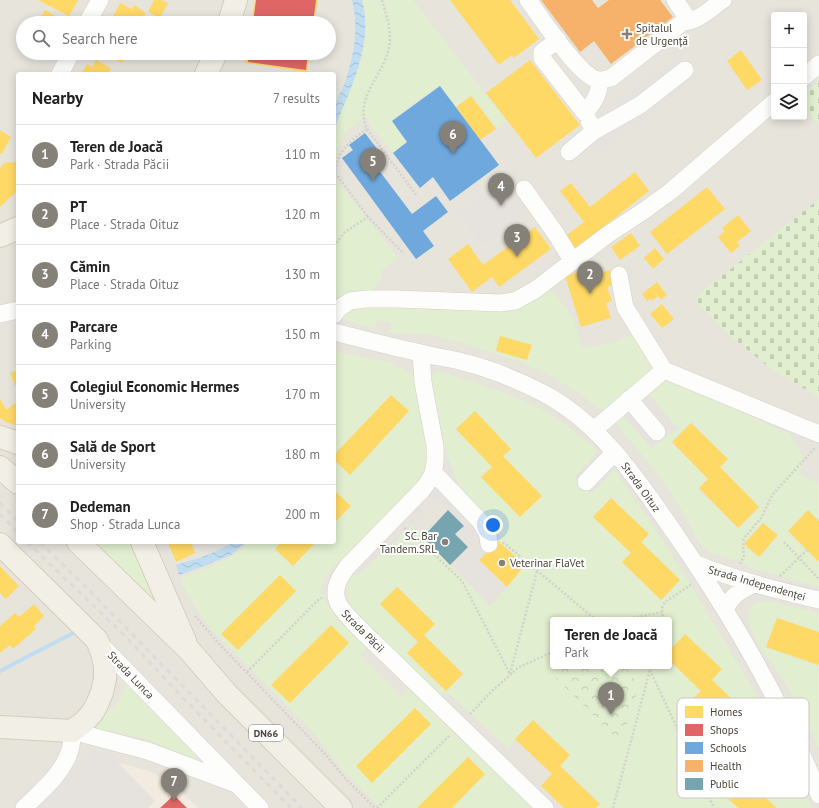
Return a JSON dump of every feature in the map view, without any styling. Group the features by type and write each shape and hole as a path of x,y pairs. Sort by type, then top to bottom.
{"main road":[{"path":"231,16 236,0"},
{"path":"207,72 213,60"},
{"path":"0,236 16,229"},
{"path":"0,437 16,442"},
{"path":"0,467 16,481"},
{"name":"Strada Lunca","path":"0,544 97,640"},
{"name":"DN66","path":"80,544 190,651 227,694 342,808"},
{"name":"DN66","path":"143,544 190,651"},
{"path":"0,728 72,731 84,722 93,712 102,692 105,680 105,666 97,640"}],"street":[{"path":"92,16 100,0"},
{"path":"528,0 579,67 591,77 600,80 611,78 684,22 686,16 675,0"},
{"path":"684,22 695,20 722,0"},
{"path":"558,40 542,52 542,58 585,113 594,131"},
{"path":"61,72 67,60"},
{"path":"807,74 819,64"},
{"path":"569,152 594,131 640,105 685,70"},
{"path":"585,113 592,104 599,90 600,80"},
{"path":"336,312 350,301 366,299 478,303 515,301 535,290 607,235 671,191 771,105"},
{"path":"524,189 556,234 573,262"},
{"path":"619,275 625,307 664,370 819,434"},
{"path":"0,314 16,310"},
{"name":"Strada Oituz","path":"336,332 462,362 495,372 544,393 571,410 594,429 636,478 700,570 725,610 774,698"},
{"path":"336,595 336,587 347,567 422,490 434,473 436,457 435,446 423,382 421,353"},
{"path":"594,429 664,370"},
{"path":"629,399 657,432"},
{"path":"586,482 615,452"},
{"path":"434,473 480,522 494,542"},
{"name":"Strada Independenței","path":"700,570 819,600"},
{"path":"725,610 730,600 736,594 754,584"},
{"name":"Strada Păcii","path":"336,595 341,609 545,808"},
{"name":"Strada Lunca","path":"97,640 260,808"},
{"path":"24,808 50,783 64,765 70,750 72,731 148,751 236,784"},
{"name":"Strada Oituz","path":"809,771 819,795"}],"path":[{"path":"382,0 388,23 390,39 388,52 362,107 363,120 366,129 417,196"},
{"path":"366,129 354,138 341,153 336,166 336,174 368,217 404,254"},
{"path":"336,243 345,232 368,217"},
{"path":"732,578 744,556 744,538 762,517 772,495 819,444"},
{"path":"414,535 462,581 510,674"},
{"path":"494,542 537,571 592,617"},
{"path":"784,542 819,579"},
{"path":"786,569 807,550"},
{"path":"663,617 662,608 665,602 700,570"},
{"path":"510,674 537,571"},
{"path":"247,672 318,600 336,595"},
{"path":"636,617 662,612"},
{"path":"194,614 221,646 326,755 344,777 376,808 510,674 519,667 550,653"},
{"path":"613,808 650,670"},
{"path":"650,670 677,728"},
{"path":"709,798 714,808"}],"shaded area":[{"path":"0,0 819,0 819,808 0,808"},
{"path":"681,53 699,77 596,155 589,145 592,120"},
{"path":"517,169 541,202 482,246 457,213"},
{"path":"648,394 677,428 652,448 624,417"},
{"path":"598,451 613,470 591,492 575,477"},
{"path":"447,457 462,495 475,513 501,538 479,560 507,587 490,606 450,564 468,547 455,534 463,526 437,498 412,525 402,514 439,461"},
{"path":"392,528 400,537 357,575 349,568"},
{"path":"107,751 155,801 148,808 34,808 92,752"},
{"path":"101,758 150,771 178,788 198,808 50,808"}],"green space":[{"path":"362,0 413,0 507,121 496,128 472,96 456,107 439,85 391,121 407,142 393,153 370,125 367,118 353,126 344,135 336,157 336,126 363,51 365,18"},
{"path":"819,81 819,125 807,111 807,91"},
{"path":"336,179 399,259 382,269 381,279 372,290 347,296 336,304"},
{"path":"819,199 819,397 771,369 722,329 694,298"},
{"path":"549,287 572,315 582,348 611,343 635,334 655,368 601,411 581,394 549,375 520,362 442,337 424,334 389,333 391,322 377,321 374,328 342,319 345,314 358,306 461,307"},
{"path":"336,351 392,363 413,375 418,387 429,449 425,472 417,484 326,575 320,591 333,613 358,640 362,636 371,646 360,655 401,696 411,685 537,808 380,808 341,769 313,732 211,629 193,604 180,577 210,567 234,555 247,544 336,544"},
{"path":"440,371 508,394 547,412 560,420 598,451 575,477 591,493 614,470 629,491 686,577 758,698 730,698 712,680 722,669 686,635 672,648 672,617 550,617 550,663 544,666 620,742 639,686 627,669 672,669 672,663 701,690 694,698 677,698 677,798 727,798 738,808 596,808 600,803 561,766 570,755 534,720 508,748 446,691 464,674 424,635 435,624 398,587 380,604 417,642 407,653 446,692 441,696 361,620 353,610 346,592 346,584 350,570 357,576 412,525 463,578 479,560 507,587 525,565 498,541 501,538 474,511 462,495 437,431 427,383 431,376","holes":["611,498 649,534 641,542 680,580 662,600 622,562 631,553 593,516"]},
{"path":"665,377 789,434 803,456 800,474 819,484 819,521 808,510 788,532 819,563 819,587 752,568 739,561 710,553 701,545 672,494 616,423 624,416 652,448 677,428 648,392","holes":["691,422 728,459 720,468 759,507 739,528 698,489 708,479 671,442","763,522 778,536 759,557 744,544"]},
{"path":"88,544 137,544 167,613"},
{"path":"763,601 774,602 819,613 819,632 777,618 766,647 819,666 819,748 809,729 809,698 793,698 756,640 747,612 754,604"},
{"path":"550,663 550,669 627,669 639,686 621,743 544,666"},
{"path":"125,674 211,768 146,739 90,727 110,711 119,701 124,690"},
{"path":"765,798 807,798 811,808 776,808"}],"water":[{"path":"352,0 362,0 365,17 363,50 353,83 336,125 336,101 344,85 353,52 355,31"},
{"path":"231,544 245,544 231,555 179,575 176,565 208,555"}],"building: Homes":[{"path":"38,0 78,0 69,16"},
{"path":"154,0 161,0 168,3 161,16 156,16 148,12"},
{"path":"255,0 318,0 315,16 252,16"},
{"path":"450,0 510,0 539,39 514,58 512,55 499,65"},
{"path":"120,3 132,9 134,5 146,13 144,16 114,16"},
{"path":"45,10 56,16 42,16"},
{"path":"741,50 762,80 747,90 727,61"},
{"path":"96,60 111,68 109,72 82,72 87,64 92,67"},
{"path":"116,60 124,60 122,63"},
{"path":"246,60 309,60 307,72 245,63"},
{"path":"530,60 580,125 536,158 486,93"},
{"path":"471,96 496,129 480,140 456,107"},
{"path":"0,130 11,137 2,154 0,153"},
{"path":"16,161 16,192 0,207 0,169 2,165 7,162 13,163"},
{"path":"635,172 649,191 574,250 564,237 584,222 560,191 571,183 590,207"},
{"path":"707,187 725,209 667,254 650,232"},
{"path":"738,215 751,231 737,242 740,246 731,253 718,237 725,231 722,228"},
{"path":"535,227 551,249 499,287 492,277 472,292 448,259 468,244 483,265"},
{"path":"631,233 640,246 620,260 611,247"},
{"path":"655,248 664,259 653,269 644,258"},
{"path":"594,267 596,274 611,270 616,284 607,287 612,301 606,303 611,318 581,327 565,276"},
{"path":"657,282 667,295 661,300 658,296 652,301 650,299 647,301 642,294"},
{"path":"662,304 674,319 662,328 650,314"},
{"path":"500,336 532,345 527,360 496,351"},
{"path":"16,371 16,387 10,373"},
{"path":"391,395 409,411 350,475 336,462 336,453"},
{"path":"0,399 7,410 15,403 16,425 0,418"},
{"path":"475,411 511,449 503,456 542,496 520,517 481,477 492,467 456,429"},
{"path":"691,423 728,459 720,467 759,507 738,528 699,488 708,479 672,442"},
{"path":"336,492 351,506 336,521"},
{"path":"611,498 649,534 641,542 680,580 661,600 622,562 631,553 593,517"},
{"path":"808,510 819,521 819,562 788,531"},
{"path":"763,523 778,535 759,557 744,544"},
{"name":"Veterinar FlaVet","path":"498,541 525,565 507,587 479,560"},
{"path":"169,544 192,544 195,553 176,562"},
{"path":"279,544 314,544 293,566 275,549"},
{"path":"0,566 19,586 6,599 0,593"},
{"path":"280,575 296,591 238,650 221,634"},
{"path":"397,587 435,624 424,635 463,674 446,691 407,653 418,642 380,604"},
{"path":"34,604 44,616 34,626 36,629 13,649 10,645 0,653 0,626 15,613 19,617"},
{"path":"777,618 819,632 819,665 766,647"},
{"path":"331,625 349,643 290,703 271,685"},
{"path":"685,634 722,669 712,680 731,698 694,698 701,691 672,663 672,648"},
{"path":"415,708 431,724 372,783 356,766"},
{"path":"533,720 570,755 560,766 600,804 596,808 564,808 541,786 552,774 515,739"},
{"path":"468,757 485,774 452,808 417,808"},
{"path":"727,798 766,798 777,808 738,808"}],"building: Shops":[{"path":"256,0 316,0 314,16 254,16"},
{"path":"248,60 307,60 306,70 248,62"},
{"path":"174,795 187,808 160,808"}],"building: Schools":[{"path":"440,86 499,165 450,201 433,177 420,188 393,153 407,142 392,121"},
{"path":"365,133 384,158 375,165 412,214 436,196 448,212 423,231 434,246 416,259 342,158 353,150 349,145"}],"building: Health":[{"path":"541,0 592,0 598,8 609,0 660,0 673,17 611,64 594,41 580,52"}],"building: Public":[{"name":"SC. Bar Tandem.SRL","path":"448,510 464,526 455,534 468,547 450,565 423,537"}],"waterway":[{"path":"0,671 77,631"}],"railway":[{"path":"0,503 16,519"},
{"path":"0,514 16,531"},
{"path":"29,544 125,636 185,700 291,808"},
{"path":"42,544 91,592 302,808"}],"place":[{"name":"Spitalul de Urgență","path":"627,34"},
{"name":"Sală de Sport","path":"453,154"},
{"name":"Colegiul Economic Hermes","path":"373,181"},
{"name":"Parcare","path":"501,206"},
{"name":"Cămin","path":"517,257"},
{"name":"PT","path":"590,294"},
{"name":"SC. Bar Tandem.SRL","path":"445,542"},
{"name":"Veterinar FlaVet","path":"502,563"},
{"name":"Teren de Joacă","path":"611,715"},
{"name":"Dedeman","path":"174,801"}]}
